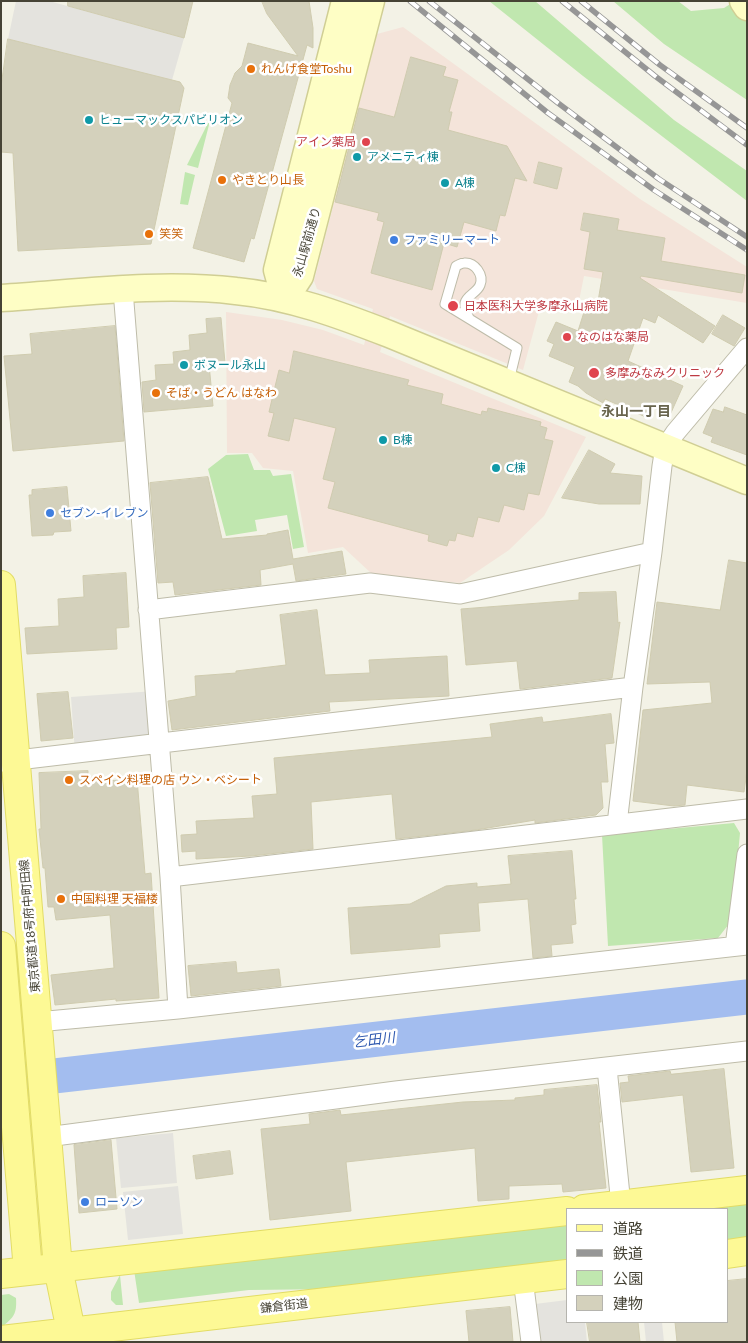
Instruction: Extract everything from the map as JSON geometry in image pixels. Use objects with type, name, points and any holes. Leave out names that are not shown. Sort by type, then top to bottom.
[{"type":"main road","name":"東京都道18号府中町田線","points":[[1,585],[9,761],[38,1030],[58,1268],[74,1336]]},
{"type":"main road","points":[[1,946],[11,1133],[28,1271],[74,1336]]},
{"type":"main road","points":[[602,1208],[747,1190]]},
{"type":"main road","points":[[1,1274],[566,1211]]},
{"type":"main road","points":[[728,1254],[747,1251]]},
{"type":"main road","name":"鎌倉街道","points":[[1,1340],[74,1336],[566,1274]]},
{"type":"street","name":"永山駅前通り","points":[[318,155],[345,1]]},
{"type":"street","name":"永山駅前通り","points":[[284,299],[277,270],[371,1]]},
{"type":"street","points":[[743,1],[747,7]]},
{"type":"street","points":[[1,298],[123,290],[202,288],[238,291],[284,299],[336,313],[747,481]]},
{"type":"street","points":[[123,290],[170,877],[178,1008]]},
{"type":"street","points":[[617,824],[665,448],[675,433],[747,348]]},
{"type":"street","points":[[148,610],[370,583],[460,594],[652,552]]},
{"type":"street","points":[[9,761],[633,687]]},
{"type":"street","points":[[170,877],[747,809]]},
{"type":"street","points":[[38,1030],[178,1008],[741,945],[747,854]]},
{"type":"street","points":[[46,1128],[607,1068],[747,1051]]},
{"type":"street","points":[[607,1068],[621,1207]]},
{"type":"street","points":[[523,1279],[531,1342]]},
{"type":"lane","points":[[469,318],[465,310],[465,302],[468,296],[480,286],[482,279],[479,271],[474,266],[465,263],[456,266],[445,304],[517,348],[508,383]]},
{"type":"shaded area","points":[[16,1],[49,1],[184,38],[172,80],[8,39]]},
{"type":"shaded area","name":"日本医科大学多摩永山病院","points":[[403,27],[640,199],[747,267],[747,303],[584,276],[577,311],[541,304],[523,370],[390,316],[380,352],[586,437],[544,516],[509,550],[460,583],[372,574],[343,547],[308,553],[293,471],[263,468],[252,453],[227,453],[226,312],[282,320],[323,330],[364,345],[373,309],[317,289],[314,281],[377,34]]},
{"type":"shaded area","points":[[155,691],[159,744],[75,753],[71,697]]},
{"type":"shaded area","points":[[173,1133],[177,1183],[121,1188],[116,1138]]},
{"type":"shaded area","points":[[178,1186],[183,1234],[128,1240],[123,1192]]},
{"type":"shaded area","points":[[566,1300],[566,1323],[585,1323],[587,1342],[540,1342],[535,1304]]},
{"type":"shaded area","points":[[644,1323],[662,1323],[664,1342],[646,1342]]},
{"type":"green space","points":[[489,1],[535,1],[674,120],[747,171],[747,201],[583,76]]},
{"type":"green space","points":[[613,1],[678,1],[691,11],[724,8],[735,1],[747,1],[747,100],[664,44]]},
{"type":"green space","points":[[211,117],[198,168],[187,165]]},
{"type":"green space","points":[[185,172],[195,175],[188,205],[180,204]]},
{"type":"green space","points":[[248,454],[254,470],[270,470],[273,476],[291,474],[304,547],[293,549],[287,515],[255,520],[257,531],[226,536],[208,469],[226,455]]},
{"type":"green space","points":[[734,823],[740,833],[732,920],[718,938],[608,946],[602,835]]},
{"type":"green space","points":[[747,1202],[747,1240],[728,1243],[728,1208],[689,1208]]},
{"type":"green space","points":[[566,1219],[566,1261],[339,1289],[249,1290],[139,1303],[134,1270]]},
{"type":"green space","points":[[120,1275],[123,1305],[116,1305],[111,1300],[111,1292]]},
{"type":"green space","points":[[9,1294],[16,1298],[16,1308],[12,1318],[2,1327],[1,1295]]},
{"type":"building","points":[[68,1],[193,1],[184,38],[68,6]]},
{"type":"building","points":[[262,1],[309,1],[313,28],[313,48],[307,45],[254,239],[251,238],[244,262],[193,248],[232,103],[228,98],[230,85],[235,73],[242,66],[248,43],[298,56],[267,14]]},
{"type":"building","name":"ヒューマックスパビリオン","points":[[8,39],[180,82],[184,88],[151,244],[18,251],[13,153],[1,152],[1,87]]},
{"type":"building","name":"A棟","points":[[411,57],[446,67],[443,76],[458,80],[449,112],[452,112],[448,130],[507,146],[527,181],[515,178],[505,216],[500,215],[496,231],[464,222],[457,247],[444,243],[432,290],[371,273],[384,222],[377,220],[379,213],[335,202],[359,108],[394,117]]},
{"type":"building","points":[[539,162],[562,168],[557,189],[534,183]]},
{"type":"building","points":[[584,213],[619,219],[617,230],[665,238],[661,261],[745,275],[742,293],[641,276],[640,278],[715,326],[703,343],[658,315],[655,323],[643,318],[628,361],[683,386],[670,415],[653,408],[648,418],[605,399],[603,403],[569,382],[575,367],[549,356],[554,344],[547,341],[556,322],[578,331],[585,309],[596,313],[603,272],[584,269],[590,232],[581,230]]},
{"type":"building","points":[[723,315],[745,328],[734,346],[712,334]]},
{"type":"building","name":"ボヌール永山","points":[[221,318],[225,363],[209,364],[213,406],[144,412],[142,382],[156,380],[155,365],[174,364],[173,352],[190,350],[189,335],[207,333],[206,319]]},
{"type":"building","points":[[115,326],[124,441],[13,451],[4,356],[32,354],[30,334]]},
{"type":"building","points":[[294,351],[409,380],[407,385],[443,394],[441,404],[481,415],[482,411],[487,412],[488,408],[541,422],[540,426],[547,428],[544,439],[553,441],[539,495],[528,493],[524,510],[504,505],[499,522],[478,517],[473,537],[457,533],[455,541],[449,540],[447,546],[428,541],[429,535],[328,508],[335,482],[323,479],[336,428],[294,418],[289,441],[268,436],[274,413],[269,412],[279,370],[289,373]]},
{"type":"building","points":[[725,407],[747,415],[747,455],[711,442],[713,437],[703,433],[713,409],[723,412]]},
{"type":"building","points":[[589,450],[615,464],[610,473],[642,476],[640,504],[599,504],[562,498]]},
{"type":"building","points":[[208,477],[222,539],[267,535],[288,530],[293,559],[342,551],[346,574],[296,581],[293,564],[260,570],[261,585],[175,595],[173,582],[158,583],[150,483]]},
{"type":"building","name":"セブン-イレブン","points":[[67,487],[71,531],[54,532],[53,535],[32,536],[29,495],[32,495],[32,490]]},
{"type":"building","points":[[729,560],[747,563],[747,770],[744,792],[687,785],[685,805],[674,806],[633,801],[643,710],[712,703],[710,682],[647,684],[657,602],[720,610]]},
{"type":"building","points":[[126,573],[129,627],[116,628],[117,649],[27,654],[25,628],[59,626],[58,599],[84,597],[83,576]]},
{"type":"building","points":[[616,592],[618,623],[620,622],[612,678],[520,689],[517,661],[466,665],[461,609],[579,600],[579,593]]},
{"type":"building","points":[[317,610],[325,675],[370,673],[369,660],[447,656],[449,696],[329,702],[330,711],[172,730],[168,701],[196,696],[195,676],[236,673],[236,671],[286,665],[280,615]]},
{"type":"building","points":[[68,692],[73,738],[41,741],[37,694]]},
{"type":"building","points":[[611,714],[614,743],[605,744],[608,782],[601,782],[603,808],[596,815],[535,823],[535,820],[476,830],[396,839],[392,794],[311,802],[313,849],[251,856],[196,859],[196,851],[182,852],[181,835],[197,834],[196,821],[254,818],[252,796],[277,794],[274,758],[492,737],[490,724],[542,717],[543,722]]},
{"type":"building","points":[[88,771],[88,782],[137,779],[145,874],[151,873],[159,998],[116,1001],[116,999],[55,1005],[51,975],[114,968],[110,915],[56,920],[54,907],[48,907],[39,829],[41,829],[39,773]]},
{"type":"building","points":[[572,851],[576,899],[574,899],[576,924],[571,925],[573,943],[551,945],[552,956],[533,958],[528,899],[478,903],[480,931],[439,934],[440,947],[351,954],[348,908],[410,904],[446,886],[477,883],[477,887],[511,884],[508,856]]},
{"type":"building","points":[[236,962],[237,973],[279,969],[281,986],[191,996],[188,966]]},
{"type":"building","points":[[724,1069],[734,1168],[691,1172],[683,1095],[622,1102],[620,1083],[629,1082],[628,1076],[670,1071],[671,1074]]},
{"type":"building","points":[[597,1085],[606,1188],[563,1192],[562,1184],[509,1186],[509,1199],[478,1201],[475,1148],[346,1162],[351,1211],[270,1220],[261,1129],[310,1124],[309,1114],[340,1110],[341,1115],[463,1102],[515,1100],[515,1098],[544,1095],[544,1090]]},
{"type":"building","points":[[111,1140],[117,1209],[79,1213],[74,1145]]},
{"type":"building","points":[[230,1151],[233,1174],[196,1179],[193,1156]]},
{"type":"building","points":[[747,1279],[747,1342],[677,1342],[675,1323],[728,1323],[728,1281]]},
{"type":"building","points":[[510,1307],[513,1342],[469,1342],[466,1311]]},
{"type":"building","points":[[587,1323],[638,1323],[640,1342],[590,1342]]},
{"type":"waterway","name":"乞田川","points":[[1,1082],[747,997]]},
{"type":"railway","points":[[410,1],[548,113],[654,190],[747,250]]},
{"type":"railway","points":[[429,1],[558,103],[659,179],[747,237]]},
{"type":"railway","points":[[562,1],[655,76],[747,145]]},
{"type":"railway","points":[[581,1],[660,65],[747,128]]},
{"type":"place","name":"れんげ食堂Toshu","points":[[251,69]]},
{"type":"place","name":"ヒューマックスパビリオン","points":[[89,120]]},
{"type":"place","name":"アイン薬局","points":[[366,142]]},
{"type":"place","name":"アメニティ棟","points":[[357,157]]},
{"type":"place","name":"やきとり山長","points":[[222,180]]},
{"type":"place","name":"A棟","points":[[445,183]]},
{"type":"place","name":"笑笑","points":[[149,234]]},
{"type":"place","name":"ファミリーマート","points":[[394,240]]},
{"type":"place","name":"日本医科大学多摩永山病院","points":[[453,306]]},
{"type":"place","name":"なのはな薬局","points":[[567,337]]},
{"type":"place","name":"ボヌール永山","points":[[184,365]]},
{"type":"place","name":"多摩みなみクリニック","points":[[594,373]]},
{"type":"place","name":"そば・うどん はなわ","points":[[156,393]]},
{"type":"place","name":"B棟","points":[[383,440]]},
{"type":"place","name":"C棟","points":[[496,468]]},
{"type":"place","name":"セブン-イレブン","points":[[50,513]]},
{"type":"place","name":"スペイン料理の店 ウン・ベシート","points":[[69,780]]},
{"type":"place","name":"中国料理 天福楼","points":[[61,899]]},
{"type":"place","name":"ローソン","points":[[85,1202]]},
{"type":"district","name":"永山一丁目","points":[[636,411]]}]
